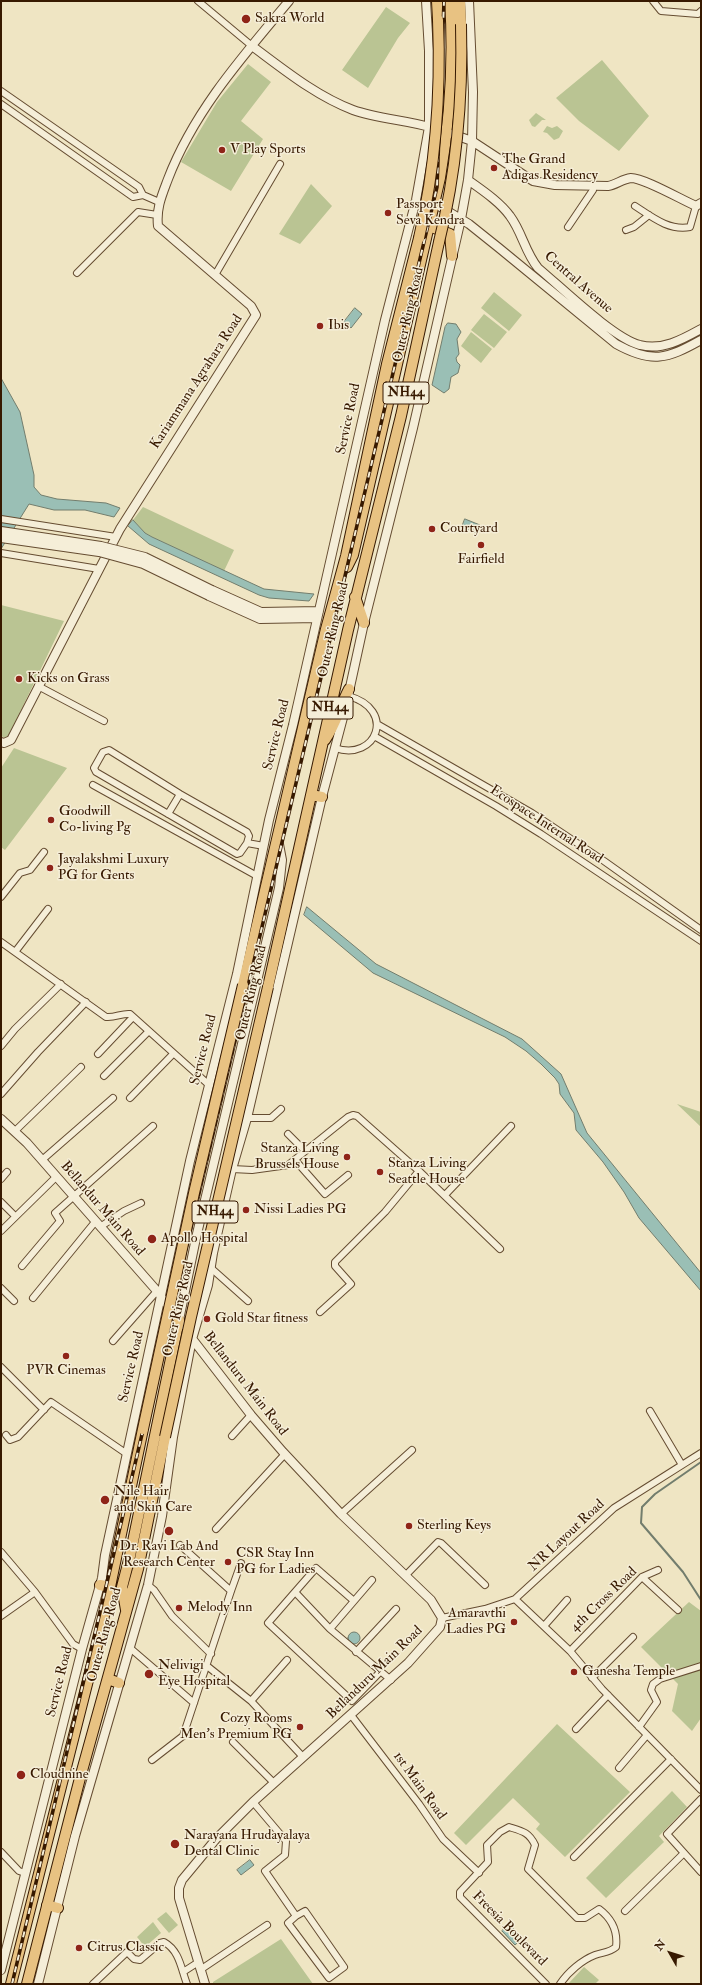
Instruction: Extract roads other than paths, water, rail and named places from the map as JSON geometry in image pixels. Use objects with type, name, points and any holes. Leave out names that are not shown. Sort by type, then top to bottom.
[{"type":"highway","name":"Outer Ring Road","points":[[11,1984],[143,1429],[173,1283],[277,838],[304,700],[340,581],[387,364],[429,194],[435,149],[440,88],[437,1]]},
{"type":"highway","points":[[340,581],[354,555],[434,204],[448,132],[451,50],[450,1]]},
{"type":"highway","name":"Outer Ring Road","points":[[27,1984],[46,1905],[138,1569],[191,1316],[268,987],[355,598],[401,416],[439,242],[456,152],[462,91],[460,1]]},
{"type":"highway","points":[[429,226],[450,234],[452,256]]},
{"type":"highway","points":[[355,598],[364,623]]},
{"type":"highway","points":[[322,745],[333,729],[342,702],[348,693]]},
{"type":"highway","points":[[311,795],[322,797]]},
{"type":"highway","points":[[126,1613],[122,1587],[130,1556],[179,1320]]},
{"type":"highway","points":[[108,1679],[119,1683]]},
{"type":"highway","points":[[46,1905],[58,1908]]},
{"type":"street","points":[[198,1],[252,46],[294,77],[339,104],[354,110],[448,132],[472,141],[533,181],[555,185],[593,186],[615,185],[625,179],[633,178],[699,205],[690,227],[679,229],[648,215],[635,206]]},
{"type":"street","points":[[77,274],[138,212],[157,215],[159,202],[172,168],[193,126],[252,46],[289,1]]},
{"type":"street","name":"Service Road","points":[[1,1970],[82,1649],[105,1586],[127,1454],[159,1294],[208,1084],[237,974],[264,846],[304,700],[318,615],[385,320],[416,200],[428,127],[429,51],[426,1]]},
{"type":"street","points":[[38,1984],[75,1836],[148,1585],[162,1516],[173,1438],[192,1339],[212,1269],[213,1253],[232,1169],[247,1118],[322,797],[413,428],[461,219],[468,180],[472,141],[473,92],[470,1]]},
{"type":"street","points":[[653,1],[660,11],[698,14],[701,11]]},
{"type":"street","points":[[429,51],[472,48]]},
{"type":"street","points":[[1,91],[138,187],[143,195],[159,202]]},
{"type":"street","points":[[1,104],[133,197],[143,195]]},
{"type":"street","points":[[215,275],[280,164]]},
{"type":"street","name":"Central Avenue","points":[[468,180],[510,216],[529,257],[538,268],[617,333],[641,345],[654,346],[667,345],[701,329]]},
{"type":"street","points":[[568,227],[593,190],[593,186]]},
{"type":"street","name":"Central Avenue","points":[[416,200],[434,204],[461,219],[499,248],[616,344],[626,350],[638,355],[661,357],[675,354],[701,340]]},
{"type":"street","name":"Kariammana Agrahara Road","points":[[1,742],[4,743],[11,740],[130,511],[256,315],[251,306],[158,226],[157,215]]},
{"type":"street","points":[[626,230],[634,227],[648,215]]},
{"type":"street","points":[[1,519],[116,537]]},
{"type":"street","points":[[1,532],[101,546],[145,557],[210,593]]},
{"type":"street","points":[[1,538],[99,552],[143,564],[210,593],[261,612],[318,615]]},
{"type":"street","points":[[4,554],[99,569]]},
{"type":"street","points":[[38,686],[104,721]]},
{"type":"street","points":[[335,748],[345,750],[361,748],[374,736],[377,724],[371,708],[348,693]]},
{"type":"street","name":"Ecospace Internal Road","points":[[377,724],[548,824],[620,872],[700,929]]},
{"type":"street","name":"Ecospace Internal Road","points":[[374,736],[489,802],[541,834],[701,941]]},
{"type":"street","points":[[109,750],[180,794],[247,832],[249,836],[247,843],[240,853],[237,854],[168,814],[96,772],[94,768],[103,752],[109,750]]},
{"type":"street","points":[[93,785],[257,876]]},
{"type":"street","points":[[168,814],[180,794]]},
{"type":"street","points":[[541,834],[548,824]]},
{"type":"street","points":[[179,1320],[193,1254],[279,888],[282,860],[277,838]]},
{"type":"street","points":[[247,843],[264,846]]},
{"type":"street","points":[[1,897],[20,873],[30,870],[44,852]]},
{"type":"street","points":[[613,882],[620,872]]},
{"type":"street","points":[[15,952],[48,909]]},
{"type":"street","points":[[671,922],[678,914]]},
{"type":"street","points":[[693,936],[700,929]]},
{"type":"street","points":[[1,942],[106,1017],[114,1018],[126,1014],[133,1016],[173,1054],[208,1084]]},
{"type":"street","points":[[1,1046],[15,1029],[61,984]]},
{"type":"street","points":[[1,1094],[38,1052],[86,1002]]},
{"type":"street","points":[[98,1054],[133,1016]]},
{"type":"street","points":[[104,1076],[149,1031]]},
{"type":"street","points":[[130,1098],[173,1054]]},
{"type":"street","points":[[15,1131],[81,1067]]},
{"type":"street","points":[[42,1160],[113,1098]]},
{"type":"street","points":[[247,1118],[271,1118],[281,1109]]},
{"type":"street","points":[[232,1169],[252,1170],[288,1165],[348,1117],[357,1116],[445,1195],[500,1249]]},
{"type":"street","name":"Bellandur Main Road","points":[[1,1119],[15,1131],[42,1160],[97,1225],[159,1294],[179,1320]]},
{"type":"street","points":[[22,1266],[60,1221],[55,1214],[73,1196],[152,1126]]},
{"type":"street","points":[[445,1195],[511,1126]]},
{"type":"street","points":[[288,1134],[305,1151]]},
{"type":"street","points":[[295,1160],[325,1194],[348,1175]]},
{"type":"street","points":[[320,1312],[351,1284],[335,1266],[335,1262],[385,1212],[418,1171]]},
{"type":"street","points":[[1,1179],[7,1172]]},
{"type":"street","points":[[1,1231],[56,1177]]},
{"type":"street","points":[[1,1202],[15,1216]]},
{"type":"street","points":[[33,1298],[97,1225],[141,1203]]},
{"type":"street","points":[[174,1234],[202,1263],[212,1269],[248,1302]]},
{"type":"street","points":[[1,1288],[14,1301]]},
{"type":"street","points":[[114,1341],[159,1294]]},
{"type":"street","name":"Bellanduru Main Road","points":[[179,1320],[251,1415],[284,1454],[341,1514],[431,1600],[442,1618],[440,1627],[431,1639],[391,1680],[253,1802],[216,1839],[188,1873],[179,1888],[179,1898],[205,1984]]},
{"type":"street","points":[[1,1367],[44,1410]]},
{"type":"street","points":[[6,1435],[10,1440],[18,1437],[51,1402],[127,1454]]},
{"type":"street","points":[[650,1411],[682,1465]]},
{"type":"street","points":[[232,1436],[251,1415]]},
{"type":"street","points":[[341,1514],[412,1450]]},
{"type":"street","name":"NR Layout Road","points":[[442,1618],[485,1609],[515,1599],[614,1508],[701,1453]]},
{"type":"street","points":[[216,1529],[284,1454]]},
{"type":"street","points":[[406,1575],[438,1542],[441,1543],[485,1585]]},
{"type":"street","points":[[180,1545],[230,1591]]},
{"type":"street","points":[[2,1555],[36,1592],[74,1644],[82,1649]]},
{"type":"street","points":[[152,1760],[183,1736],[211,1654],[230,1591],[242,1563]]},
{"type":"street","points":[[354,1601],[316,1568],[268,1623],[352,1701],[381,1671]]},
{"type":"street","name":"4th Cross Road","points":[[570,1651],[642,1577],[658,1570]]},
{"type":"street","points":[[642,1577],[678,1610]]},
{"type":"street","points":[[330,1629],[372,1580]]},
{"type":"street","points":[[148,1585],[154,1590],[172,1616],[211,1654]]},
{"type":"street","points":[[1,1616],[36,1592]]},
{"type":"street","points":[[295,1592],[330,1629],[391,1680]]},
{"type":"street","points":[[515,1599],[570,1651],[592,1678],[639,1728],[701,1790]]},
{"type":"street","points":[[544,1626],[567,1600]]},
{"type":"street","points":[[356,1652],[396,1609]]},
{"type":"street","points":[[592,1678],[632,1637]]},
{"type":"street","points":[[130,1648],[194,1702]]},
{"type":"street","points":[[251,1701],[287,1660]]},
{"type":"street","points":[[207,1666],[251,1701],[303,1757]]},
{"type":"street","points":[[639,1728],[657,1702],[651,1690],[653,1684],[660,1679],[701,1666]]},
{"type":"street","points":[[576,1729],[608,1695]]},
{"type":"street","name":"1st Main Road","points":[[351,1715],[419,1804],[443,1839],[473,1867]]},
{"type":"street","points":[[619,1768],[646,1735]]},
{"type":"street","points":[[233,1742],[274,1784]]},
{"type":"street","points":[[574,1857],[671,1759]]},
{"type":"street","points":[[701,1799],[667,1834],[701,1872]]},
{"type":"street","points":[[253,1802],[286,1841],[287,1850],[285,1855],[265,1871],[296,1916]]},
{"type":"street","name":"Freesia Boulevard","points":[[546,1984],[460,1897],[460,1892],[488,1862],[487,1844],[500,1832],[509,1827],[525,1832],[531,1837],[535,1845],[528,1867],[531,1872],[577,1918],[585,1918],[599,1908],[612,1921],[617,1940],[616,1947],[611,1952],[593,1956],[580,1963],[560,1984]]},
{"type":"street","points":[[1,1852],[20,1871],[25,1873]]},
{"type":"street","points":[[625,1911],[684,1853]]},
{"type":"street","name":"Freesia Boulevard","points":[[473,1867],[479,1873]]},
{"type":"street","points":[[305,1911],[344,1967],[329,1978],[288,1923],[296,1916],[305,1911]]},
{"type":"street","points":[[183,1972],[199,1966],[267,1925]]},
{"type":"street","points":[[93,1984],[127,1952],[134,1958],[140,1960],[160,1943],[164,1942],[181,1960],[183,1972],[188,1984]]},
{"type":"water","points":[[355,308],[362,314],[351,328],[344,322]]},
{"type":"water","points":[[448,323],[456,324],[461,332],[457,339],[459,354],[456,358],[460,365],[458,373],[451,377],[449,389],[444,393],[432,385],[445,327]]},
{"type":"water","points":[[1,378],[20,412],[34,475],[34,487],[41,495],[57,499],[106,503],[120,508],[114,517],[85,510],[54,510],[29,504],[1,549]]},
{"type":"water","points":[[465,519],[480,525],[476,533],[462,527]]},
{"type":"water","points":[[133,520],[145,533],[152,537],[264,589],[314,594],[309,601],[269,598],[259,595],[149,544],[128,526]]},
{"type":"water","points":[[307,907],[376,964],[522,1039],[561,1074],[587,1133],[701,1273],[701,1291],[639,1218],[624,1192],[603,1162],[576,1130],[574,1113],[560,1094],[559,1084],[541,1064],[526,1051],[505,1037],[373,973],[304,915]]},
{"type":"water","points":[[354,1632],[358,1634],[360,1638],[358,1642],[354,1644],[350,1642],[348,1638],[350,1634]]},
{"type":"water","points":[[250,1860],[254,1865],[241,1875],[237,1870]]},
{"type":"water","points":[[509,1924],[523,1938],[515,1945],[502,1931]]},
{"type":"waterway","points":[[701,1462],[655,1494],[642,1507],[641,1523],[683,1572],[701,1600]]},
{"type":"railway","points":[[12,1984],[437,187],[444,1]]},
{"type":"place","name":"Sakra World","points":[[246,19]]},
{"type":"place","name":"V Play Sports","points":[[222,150]]},
{"type":"place","name":"The Grand Adigas Residency","points":[[494,168]]},
{"type":"place","name":"Passport Seva Kendra","points":[[388,213]]},
{"type":"place","name":"Ibis","points":[[320,326]]},
{"type":"place","name":"Courtyard","points":[[432,529]]},
{"type":"place","name":"Fairfield","points":[[481,545]]},
{"type":"place","name":"Kicks on Grass","points":[[19,679]]},
{"type":"place","name":"Goodwill Co-living Pg","points":[[51,820]]},
{"type":"place","name":"Jayalakshmi Luxury PG for Gents","points":[[50,868]]},
{"type":"place","name":"Stanza Living Brussels House","points":[[347,1157]]},
{"type":"place","name":"Stanza Living Seattle House","points":[[380,1172]]},
{"type":"place","name":"Nissi Ladies PG","points":[[246,1210]]},
{"type":"place","name":"Apollo Hospital","points":[[152,1239]]},
{"type":"place","name":"Gold Star fitness","points":[[207,1319]]},
{"type":"place","name":"PVR Cinemas","points":[[66,1356]]},
{"type":"place","name":"Nile Hair and Skin Care","points":[[105,1500]]},
{"type":"place","name":"Sterling Keys","points":[[409,1526]]},
{"type":"place","name":"Dr. Ravi Lab And Research Center","points":[[169,1531]]},
{"type":"place","name":"CSR Stay Inn PG for Ladies","points":[[228,1562]]},
{"type":"place","name":"Melody Inn","points":[[179,1608]]},
{"type":"place","name":"Amaravthi Ladies PG","points":[[514,1622]]},
{"type":"place","name":"Ganesha Temple","points":[[574,1672]]},
{"type":"place","name":"Nelivigi Eye Hospital","points":[[149,1674]]},
{"type":"place","name":"Cozy Rooms Men's Premium PG","points":[[300,1727]]},
{"type":"place","name":"Cloudnine","points":[[21,1775]]},
{"type":"place","name":"Narayana Hrudayalaya Dental Clinic","points":[[175,1844]]},
{"type":"place","name":"Citrus Classic","points":[[79,1948]]}]
